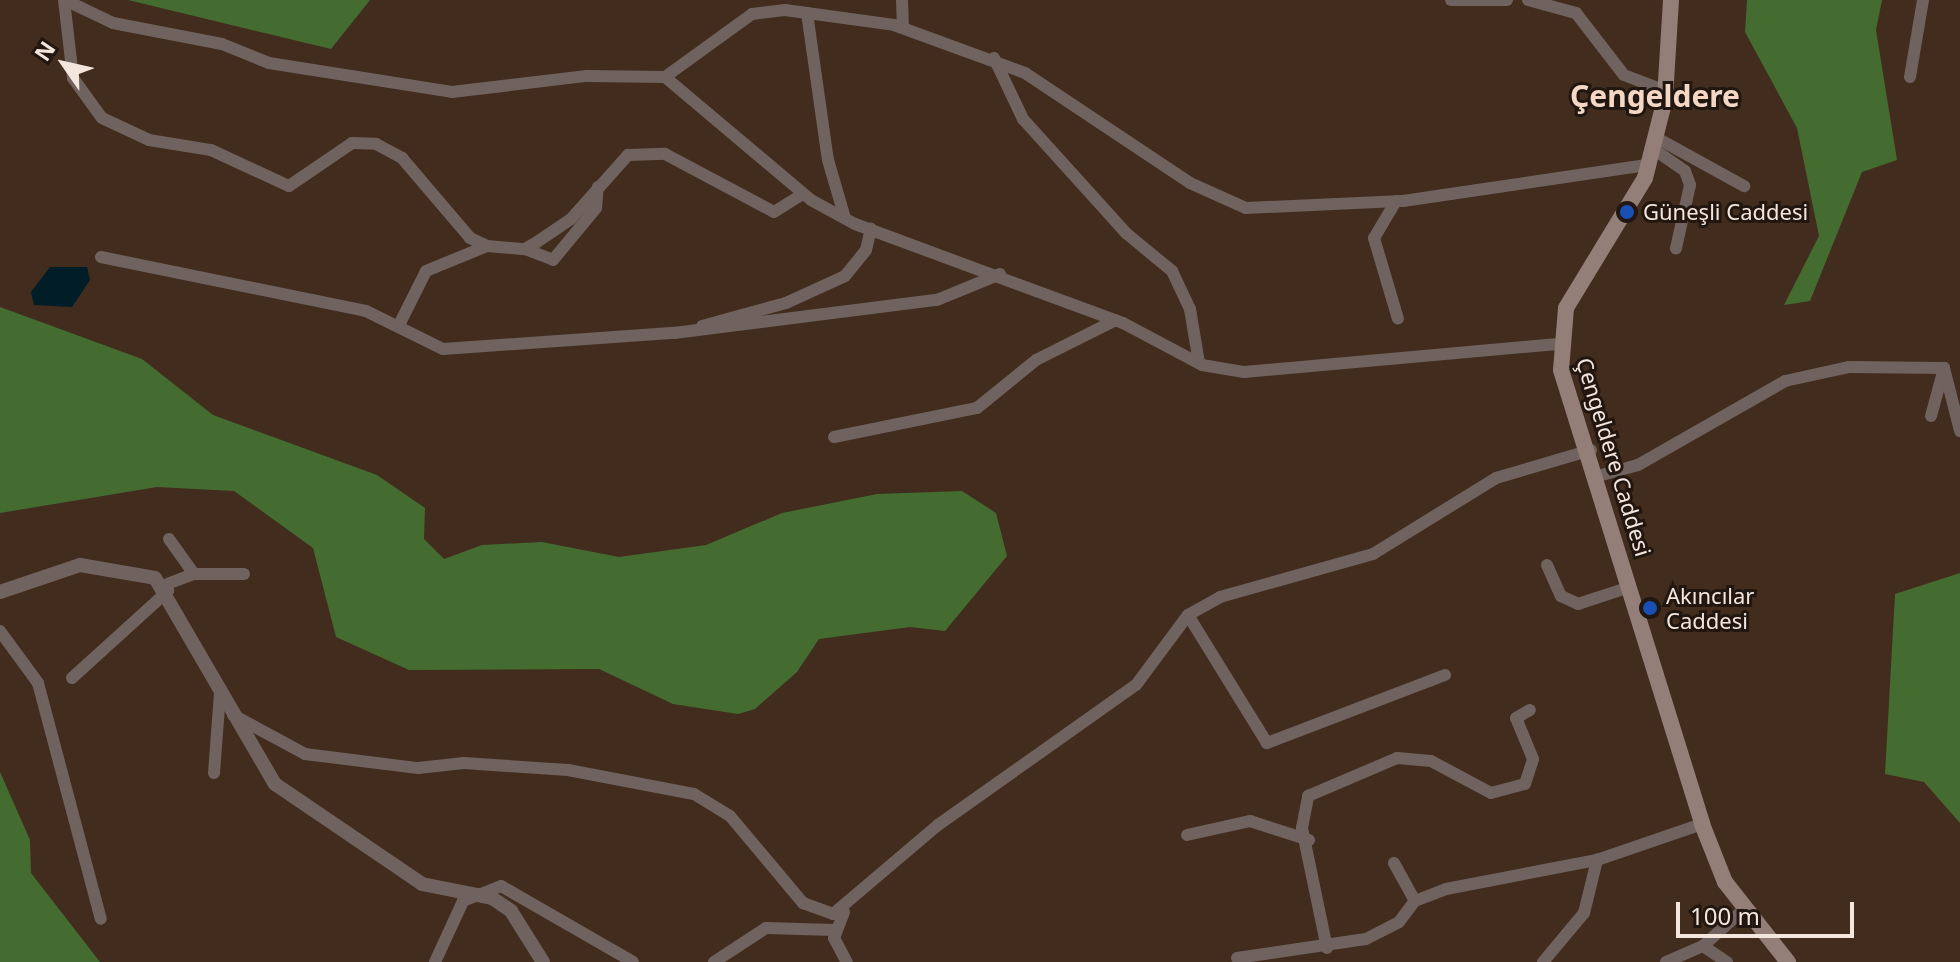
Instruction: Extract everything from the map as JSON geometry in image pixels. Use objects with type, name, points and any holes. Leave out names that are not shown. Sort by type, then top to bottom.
[{"type":"main road","name":"Çengeldere Caddesi","points":[[1671,0],[1666,91],[1648,165],[1566,308],[1558,344],[1702,824],[1743,910],[1788,962]]},
{"type":"street","points":[[64,0],[113,23],[222,44],[269,63],[452,92],[587,76],[665,77],[752,14],[807,13],[903,27],[994,58],[1071,98],[1225,205],[1318,209],[1648,165]]},
{"type":"street","points":[[64,0],[73,78],[102,118],[149,140],[211,150],[289,186],[352,143],[376,144],[402,158],[470,238],[487,246],[525,249],[553,260],[596,208],[599,184]]},
{"type":"street","points":[[902,0],[903,27]]},
{"type":"street","points":[[1451,0],[1507,0]]},
{"type":"street","points":[[1528,0],[1576,13],[1624,75],[1666,91]]},
{"type":"street","points":[[1910,77],[1923,0]]},
{"type":"street","points":[[807,13],[828,160],[845,218]]},
{"type":"street","points":[[994,58],[1023,119],[1126,233],[1172,271],[1190,309],[1199,363]]},
{"type":"street","points":[[665,77],[803,194],[845,218],[1116,320],[1199,363],[1244,372],[1558,344]]},
{"type":"street","points":[[1654,143],[1744,186]]},
{"type":"street","points":[[1654,143],[1685,171],[1690,185],[1676,248]]},
{"type":"street","points":[[525,249],[571,219],[628,155],[665,154],[774,212],[803,194]]},
{"type":"street","points":[[1396,201],[1374,238],[1398,319]]},
{"type":"street","points":[[696,329],[845,276],[866,250],[871,229]]},
{"type":"street","points":[[399,325],[426,271],[487,246]]},
{"type":"street","points":[[101,257],[218,276],[399,325],[443,349],[696,329],[937,300],[1000,274]]},
{"type":"street","points":[[834,437],[977,408],[1036,360],[1116,320]]},
{"type":"street","points":[[1598,476],[1638,465],[1785,381],[1849,367],[1944,368]]},
{"type":"street","points":[[1944,368],[1956,399],[1960,431]]},
{"type":"street","points":[[1931,416],[1944,368]]},
{"type":"street","points":[[834,930],[844,912],[938,825],[1136,685],[1188,615],[1234,593],[1373,554],[1496,478],[1591,450]]},
{"type":"street","points":[[169,539],[194,574]]},
{"type":"street","points":[[0,592],[80,565],[125,568],[165,588],[230,714],[275,784],[300,806],[378,849],[422,884],[481,891],[511,911],[543,962]]},
{"type":"street","points":[[1547,565],[1561,596],[1578,604],[1630,587]]},
{"type":"street","points":[[72,678],[165,588],[194,574],[244,574]]},
{"type":"street","points":[[1188,615],[1267,743],[1445,675]]},
{"type":"street","points":[[0,631],[38,683],[101,919]]},
{"type":"street","points":[[214,773],[220,693]]},
{"type":"street","points":[[1327,948],[1309,840],[1302,828],[1308,796],[1369,764],[1431,761],[1491,793],[1525,784],[1533,759],[1516,718],[1530,710]]},
{"type":"street","points":[[230,714],[305,754],[418,768],[464,763],[568,770],[694,794],[730,816],[803,903],[844,912]]},
{"type":"street","points":[[1187,835],[1250,821],[1309,840]]},
{"type":"street","points":[[1237,958],[1327,948],[1399,922],[1415,901],[1561,862],[1597,860],[1702,824]]},
{"type":"street","points":[[1543,962],[1584,913],[1597,860]]},
{"type":"street","points":[[1394,863],[1415,901]]},
{"type":"street","points":[[435,962],[463,901],[481,891],[501,886],[523,894],[633,962]]},
{"type":"street","points":[[1666,962],[1703,946],[1743,910]]},
{"type":"street","points":[[714,962],[766,928],[834,930]]},
{"type":"street","points":[[834,930],[847,962]]},
{"type":"street","points":[[1703,946],[1727,962]]},
{"type":"green space","points":[[128,0],[370,0],[331,49]]},
{"type":"green space","points":[[1747,0],[1882,0],[1876,30],[1897,160],[1862,172],[1810,301],[1784,305],[1819,236],[1797,128],[1745,32]]},
{"type":"green space","points":[[0,307],[142,359],[213,415],[377,475],[425,508],[424,539],[444,559],[482,545],[542,542],[619,557],[706,545],[782,513],[877,494],[962,491],[996,513],[1007,556],[945,631],[910,627],[819,639],[797,672],[755,709],[738,714],[673,704],[599,669],[409,670],[336,637],[313,548],[234,491],[157,487],[0,513]]},
{"type":"green space","points":[[1960,573],[1960,823],[1924,782],[1885,774],[1895,594]]},
{"type":"green space","points":[[0,772],[30,840],[31,873],[100,962],[0,962]]},
{"type":"water","points":[[50,267],[87,267],[90,280],[72,307],[34,305],[31,292]]},
{"type":"place","name":"Güneşli Caddesi","points":[[1627,212]]},
{"type":"place","name":"Akıncılar Caddesi","points":[[1650,608]]},
{"type":"district","name":"Çengeldere","points":[[1655,96]]}]
